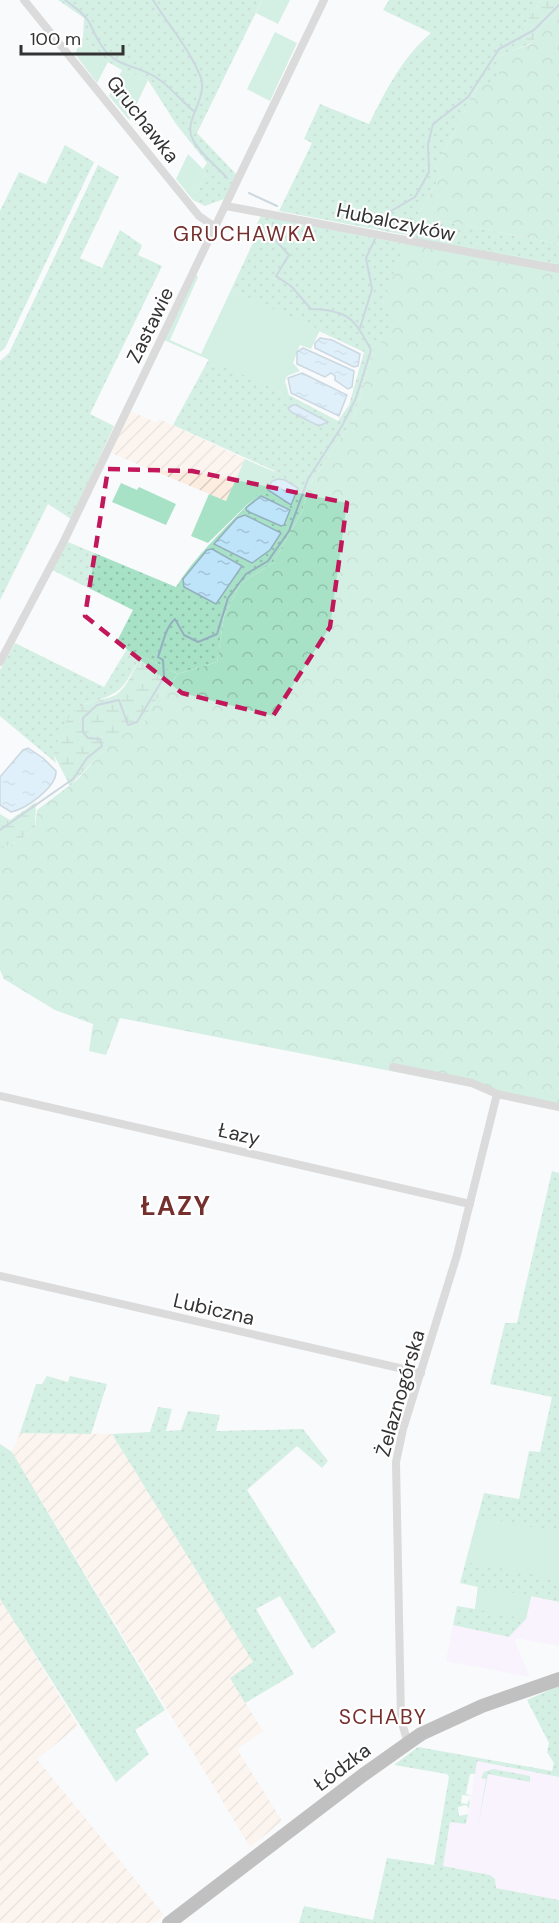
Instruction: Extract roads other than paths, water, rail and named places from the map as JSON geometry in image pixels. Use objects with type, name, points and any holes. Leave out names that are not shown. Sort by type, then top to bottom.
[{"type":"main road","name":"Łódzka","points":[[169,1923],[408,1743],[466,1712],[559,1679]]},
{"type":"street","name":"Gruchawka","points":[[24,0],[199,216],[215,227]]},
{"type":"street","name":"Zastawie","points":[[0,662],[64,541],[324,0]]},
{"type":"street","name":"Hubalczyków","points":[[226,206],[559,269]]},
{"type":"street","points":[[393,1067],[472,1083],[497,1094],[559,1107]]},
{"type":"street","name":"Żelaznogórska","points":[[408,1743],[402,1727],[394,1483],[400,1441],[451,1278],[497,1094]]},
{"type":"street","name":"Łazy","points":[[0,1096],[470,1204]]},
{"type":"street","name":"Lubiczna","points":[[0,1276],[421,1373]]},
{"type":"water","points":[[320,338],[332,340],[360,354],[358,366],[354,367],[315,348],[315,343]]},
{"type":"water","points":[[303,348],[354,371],[352,387],[348,389],[335,380],[335,376],[331,373],[325,377],[297,364],[297,352]]},
{"type":"water","points":[[302,373],[347,395],[339,416],[291,393],[288,378]]},
{"type":"water","points":[[293,405],[328,422],[319,426],[291,412],[288,408]]},
{"type":"water","points":[[285,480],[298,488],[291,505],[268,490],[272,481]]},
{"type":"water","points":[[261,496],[290,510],[284,525],[281,526],[247,511],[246,508]]},
{"type":"water","points":[[245,515],[281,533],[270,550],[252,563],[214,544],[237,518]]},
{"type":"water","points":[[212,549],[242,566],[216,604],[184,587],[183,579],[207,550]]},
{"type":"water","points":[[28,748],[56,771],[55,777],[52,784],[40,796],[24,807],[11,812],[0,805],[0,777],[23,750]]},
{"type":"waterway","points":[[65,0],[87,19],[108,54],[119,62],[157,78],[195,112]]},
{"type":"waterway","points":[[153,0],[185,47],[201,78],[201,94],[190,133],[204,155],[227,178]]},
{"type":"waterway","points":[[380,228],[391,211],[415,197],[429,172],[428,144],[433,124],[468,97],[499,49],[534,30],[559,5]]},
{"type":"waterway","points":[[249,193],[277,206]]},
{"type":"waterway","points":[[0,830],[73,779],[87,758],[102,746],[100,739],[88,738],[83,732],[83,718],[97,705],[119,700],[128,725],[137,722],[164,677],[163,660],[158,657],[167,632],[175,619],[184,635],[198,642],[217,634],[228,598],[246,574],[268,561],[289,531],[308,479],[342,426],[356,398],[371,350],[360,330],[348,318],[334,311],[311,309],[291,286],[276,276],[289,255],[276,241],[273,223]]},
{"type":"waterway","points":[[360,328],[372,289],[366,258],[375,239]]},
{"type":"district","name":"GRUCHAWKA","points":[[245,234]]},
{"type":"district","name":"ŁAZY","points":[[176,1206]]},
{"type":"district","name":"SCHABY","points":[[383,1717]]}]
